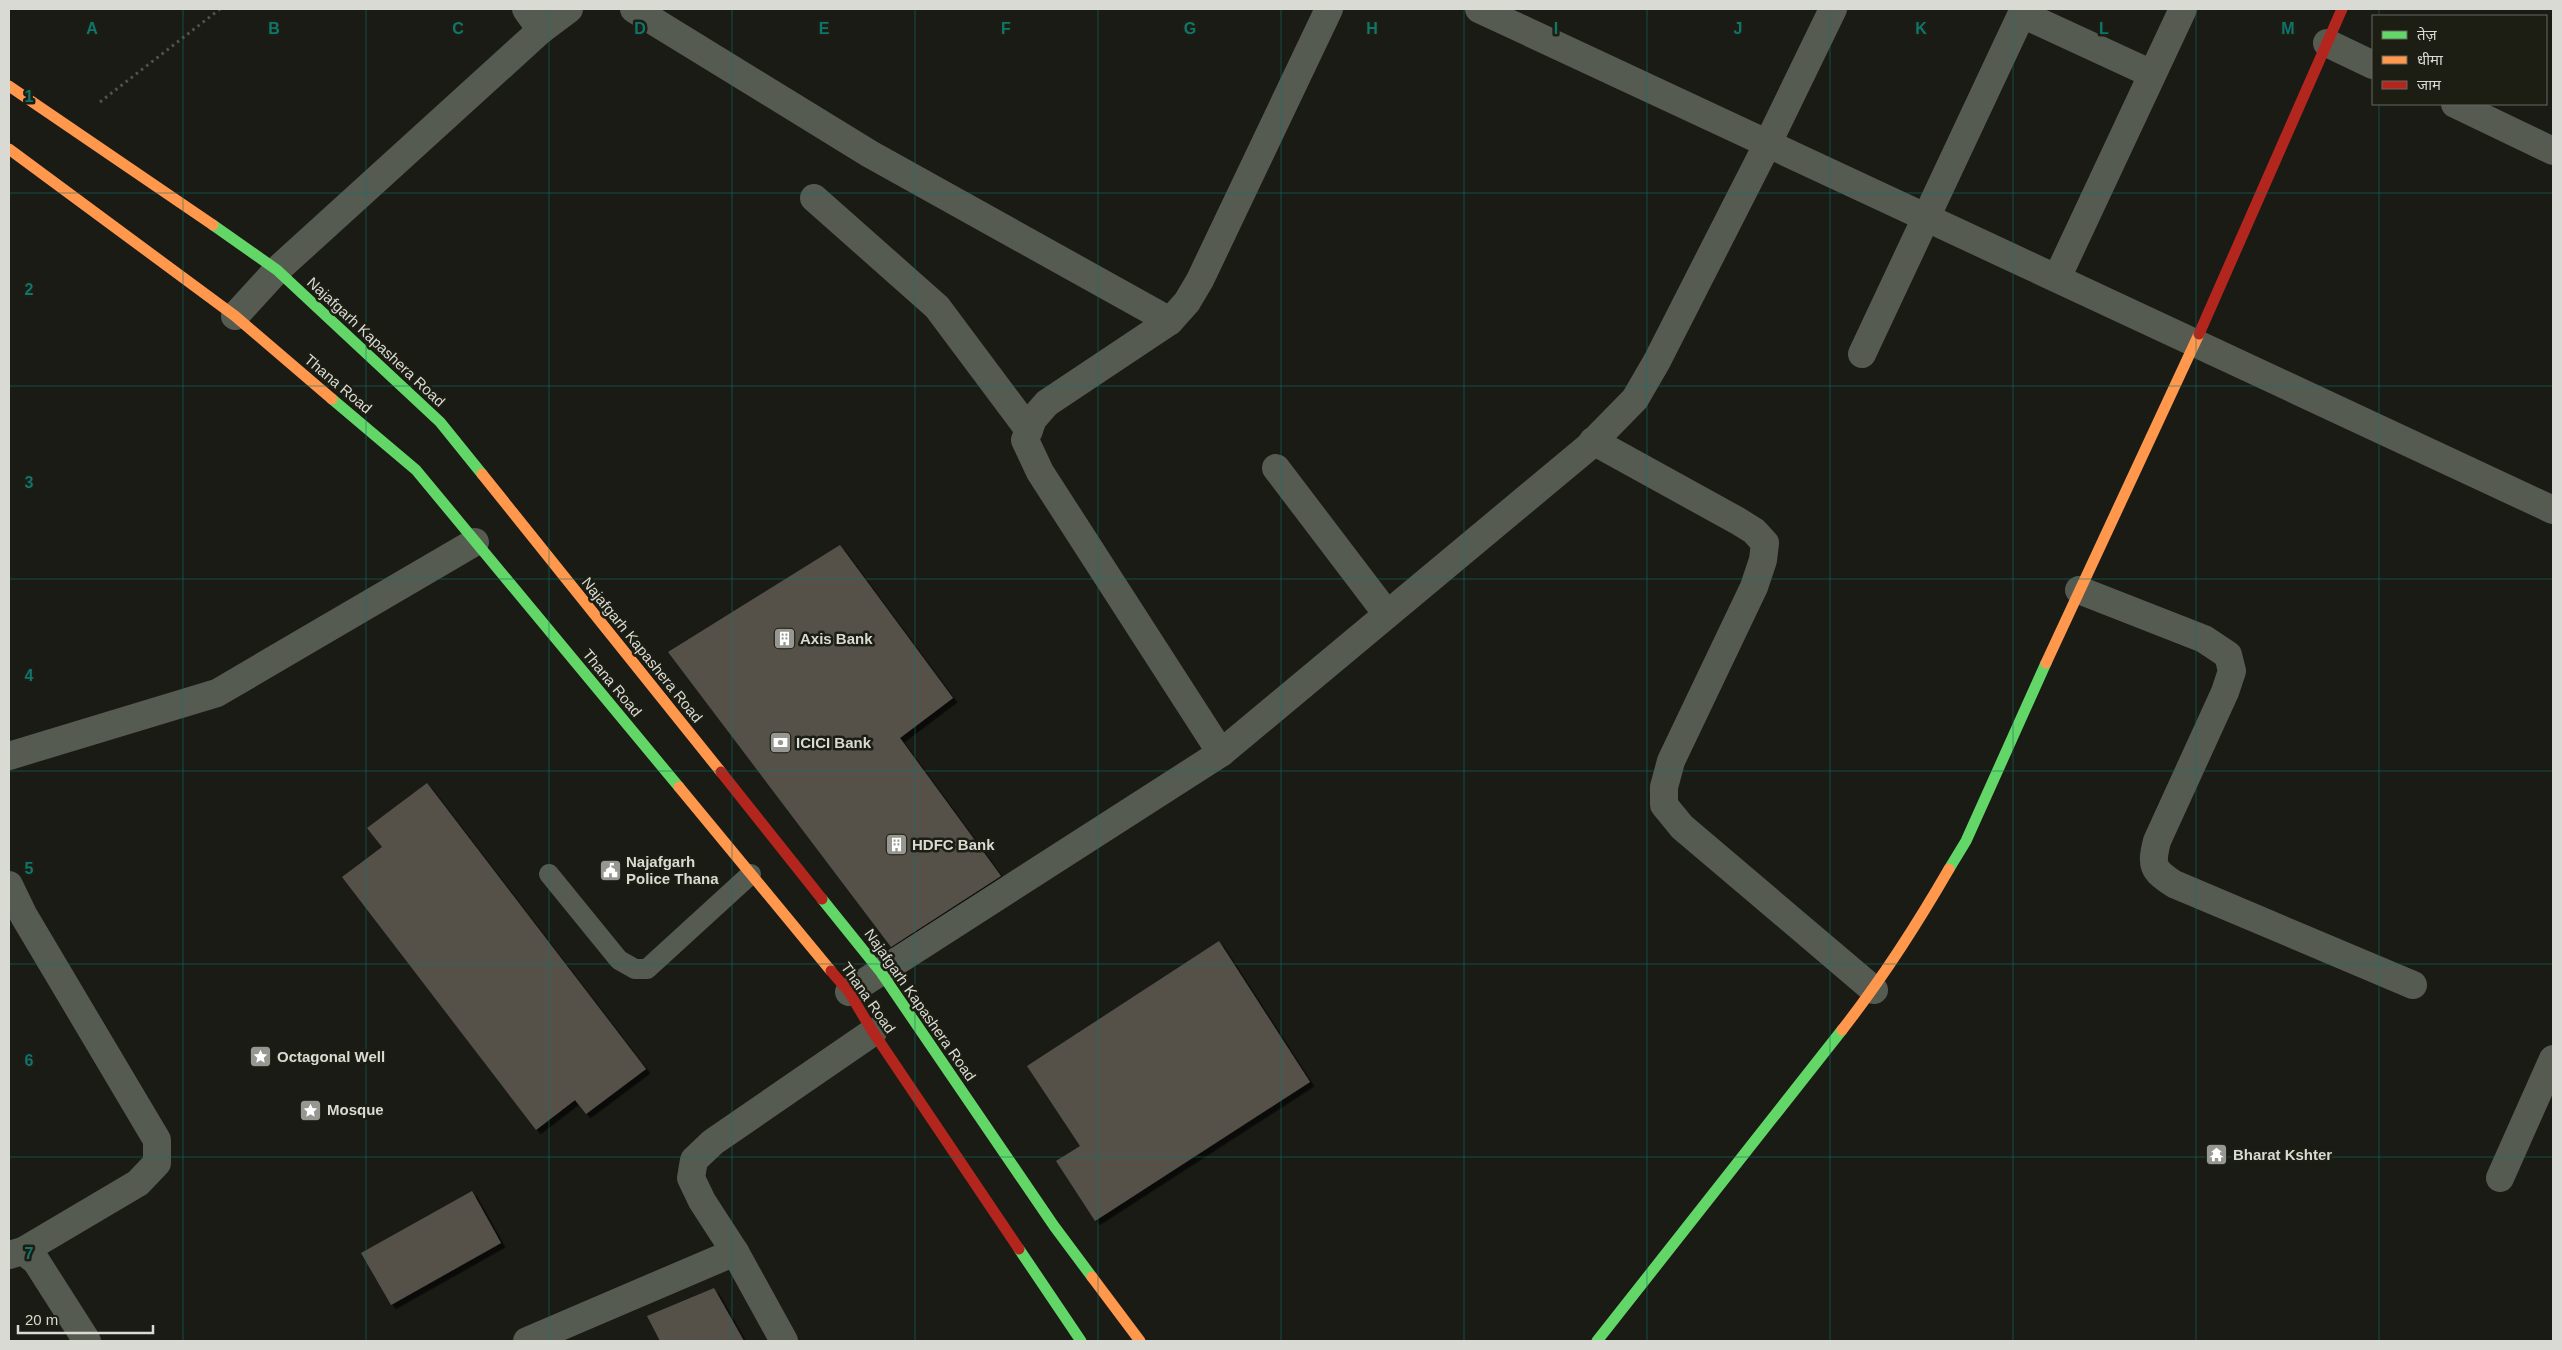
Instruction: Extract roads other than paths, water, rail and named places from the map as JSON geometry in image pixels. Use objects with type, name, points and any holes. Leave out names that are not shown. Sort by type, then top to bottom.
[{"type":"main road","points":[[1597,1341],[1874,990],[1910,938],[1966,841],[2079,590],[2196,342],[2342,9]]},
{"type":"main road","name":"Najafgarh Kapashera Road","points":[[9,86],[277,270],[440,422],[880,971],[1054,1226],[1140,1341]]},
{"type":"main road","name":"Thana Road","points":[[9,149],[235,316],[416,470],[849,992],[873,1032],[1080,1341]]},
{"type":"street","points":[[235,316],[277,270],[534,20],[569,9]]},
{"type":"street","points":[[634,9],[870,154],[1170,321]]},
{"type":"street","points":[[1221,753],[1040,472],[1025,440],[1033,419],[1047,402],[1170,321],[1187,302],[1200,280],[1329,9]]},
{"type":"street","points":[[1479,9],[1767,146],[2058,278],[2553,510]]},
{"type":"street","points":[[849,992],[1221,753],[1593,441],[1635,399],[1657,361],[1767,146],[1833,9]]},
{"type":"street","points":[[2058,278],[2183,9]]},
{"type":"street","points":[[1862,354],[2023,11],[2152,74]]},
{"type":"street","points":[[2327,43],[2372,65]]},
{"type":"street","points":[[2457,105],[2553,151]]},
{"type":"street","points":[[814,198],[936,307],[1029,430]]},
{"type":"street","points":[[1593,441],[1738,521],[1754,531],[1765,543],[1763,560],[1754,587],[1671,760],[1664,787],[1664,805],[1682,827],[1874,990]]},
{"type":"street","points":[[1276,468],[1388,614]]},
{"type":"street","points":[[9,756],[217,693],[475,542]]},
{"type":"street","points":[[2079,590],[2204,639],[2228,655],[2232,671],[2225,692],[2156,841],[2152,861],[2159,875],[2174,884],[2413,986]]},
{"type":"street","points":[[9,885],[24,916],[157,1140],[157,1163],[138,1184],[16,1253]]},
{"type":"street","points":[[784,1341],[735,1252],[702,1201],[691,1178],[694,1160],[713,1142],[873,1032]]},
{"type":"street","points":[[2500,1178],[2553,1059]]},
{"type":"street","points":[[527,1341],[735,1252]]},
{"type":"street","points":[[16,1253],[36,1261],[87,1341]]},
{"type":"lane","points":[[549,874],[619,960],[634,969],[648,969],[750,874]]},
{"type":"place","name":"Axis Bank","points":[[784,639]]},
{"type":"place","name":"ICICI Bank","points":[[780,743]]},
{"type":"place","name":"HDFC Bank","points":[[896,845]]},
{"type":"place","name":"Najafgarh Police Thana","points":[[610,871]]},
{"type":"place","name":"Octagonal Well","points":[[261,1057]]},
{"type":"place","name":"Mosque","points":[[311,1110]]},
{"type":"place","name":"Bharat Kshter","points":[[2217,1155]]}]
